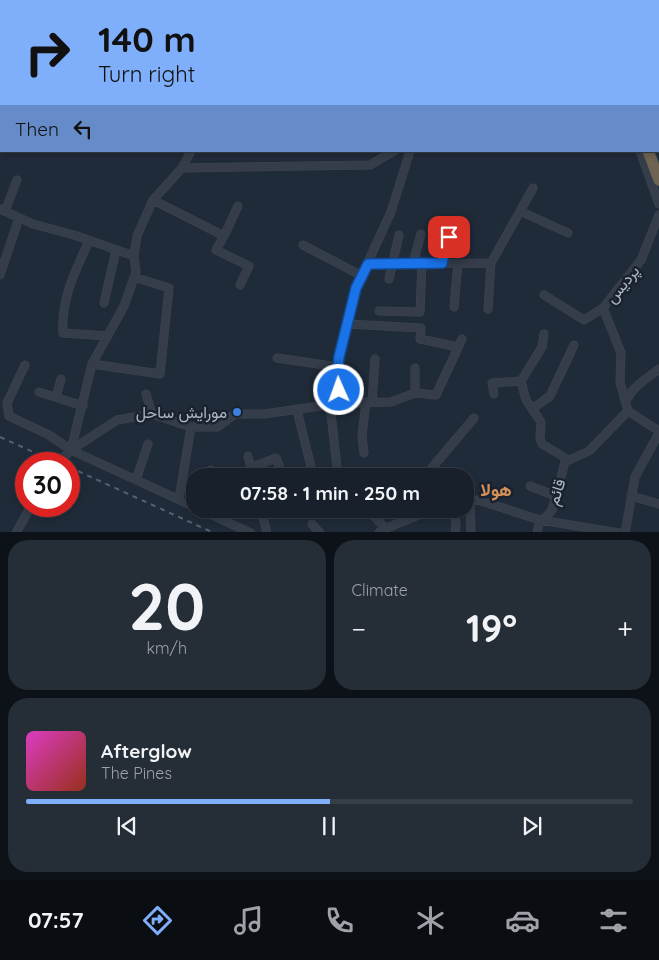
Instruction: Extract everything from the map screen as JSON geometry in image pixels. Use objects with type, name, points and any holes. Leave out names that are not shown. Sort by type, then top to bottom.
[{"type":"highway","points":[[648,152],[659,180]]},
{"type":"street","points":[[71,450],[92,364],[124,306],[136,272],[134,256],[137,236],[154,200],[182,168],[190,152]]},
{"type":"street","points":[[182,168],[370,165],[392,152]]},
{"type":"street","points":[[341,402],[337,377],[338,368],[356,288],[391,212],[410,152]]},
{"type":"street","points":[[640,152],[659,204]]},
{"type":"street","points":[[17,180],[2,210],[33,224],[134,256]]},
{"type":"street","points":[[488,310],[491,263],[533,188]]},
{"type":"street","points":[[154,200],[224,236]]},
{"type":"street","points":[[238,206],[216,250],[249,266],[240,285]]},
{"type":"street","points":[[520,212],[568,232]]},
{"type":"street","name":"پرديس","points":[[628,411],[620,382],[621,353],[603,308],[641,260],[659,215]]},
{"type":"street","points":[[0,276],[19,218]]},
{"type":"street","points":[[432,229],[449,237],[442,263]]},
{"type":"street","points":[[413,263],[421,234]]},
{"type":"street","points":[[389,279],[399,235]]},
{"type":"street","points":[[89,241],[68,286],[62,317],[63,333],[108,336]]},
{"type":"street","points":[[303,245],[362,276]]},
{"type":"street","points":[[104,303],[116,250]]},
{"type":"street","points":[[379,310],[420,312],[422,263]]},
{"type":"street","points":[[454,307],[458,263]]},
{"type":"street","points":[[368,264],[491,263]]},
{"type":"street","points":[[92,364],[160,374],[169,288],[134,277]]},
{"type":"street","points":[[544,295],[584,320],[603,308]]},
{"type":"street","points":[[347,324],[421,328],[420,339],[458,347]]},
{"type":"street","points":[[544,334],[542,347],[521,380],[526,400],[541,422],[540,438],[542,444],[569,460]]},
{"type":"street","points":[[71,450],[117,420],[152,414],[191,427],[216,427],[234,414],[264,414],[341,402],[391,402],[415,393],[436,395],[462,339]]},
{"type":"street","points":[[532,409],[550,396],[574,344]]},
{"type":"street","points":[[277,358],[338,368]]},
{"type":"street","points":[[364,453],[362,436],[375,359]]},
{"type":"street","points":[[25,365],[7,403],[9,416],[49,435],[71,450],[186,503]]},
{"type":"street","points":[[415,368],[415,393]]},
{"type":"street","points":[[625,402],[641,381],[659,369]]},
{"type":"street","points":[[56,398],[61,379]]},
{"type":"street","points":[[494,394],[492,383],[521,380]]},
{"type":"street","points":[[39,392],[83,406]]},
{"type":"street","points":[[146,394],[152,414]]},
{"type":"street","points":[[330,404],[338,468]]},
{"type":"street","points":[[298,410],[311,468]]},
{"type":"street","points":[[625,532],[635,477],[659,432],[628,411]]},
{"type":"street","name":"قائم","points":[[474,501],[478,500],[540,520],[545,518],[552,510],[565,462],[589,451],[628,411]]},
{"type":"street","points":[[432,468],[474,418]]},
{"type":"street","points":[[179,500],[191,427]]},
{"type":"street","points":[[136,480],[148,444]]},
{"type":"street","points":[[248,456],[250,468]]},
{"type":"street","points":[[258,468],[276,458],[280,468]]},
{"type":"street","points":[[530,486],[556,496]]},
{"type":"street","points":[[632,496],[659,504]]},
{"type":"street","points":[[16,532],[25,517]]},
{"type":"street","points":[[220,518],[252,532]]},
{"type":"street","points":[[263,518],[267,532]]},
{"type":"street","points":[[376,518],[387,530],[411,518]]},
{"type":"street","points":[[455,518],[455,532]]},
{"type":"street","points":[[470,518],[471,532]]},
{"type":"street","points":[[537,532],[540,520],[619,532]]},
{"type":"street","points":[[312,524],[320,532]]},
{"type":"railway","points":[[0,437],[33,452]]},
{"type":"railway","points":[[80,472],[212,532]]},
{"type":"place","name":"مورایش ساحل","points":[[237,412]]},
{"type":"district","name":"هولا","points":[[496,490]]},
{"type":"route","points":[[339,390],[337,377],[339,357],[356,288],[368,264],[442,263],[449,237]]}]
